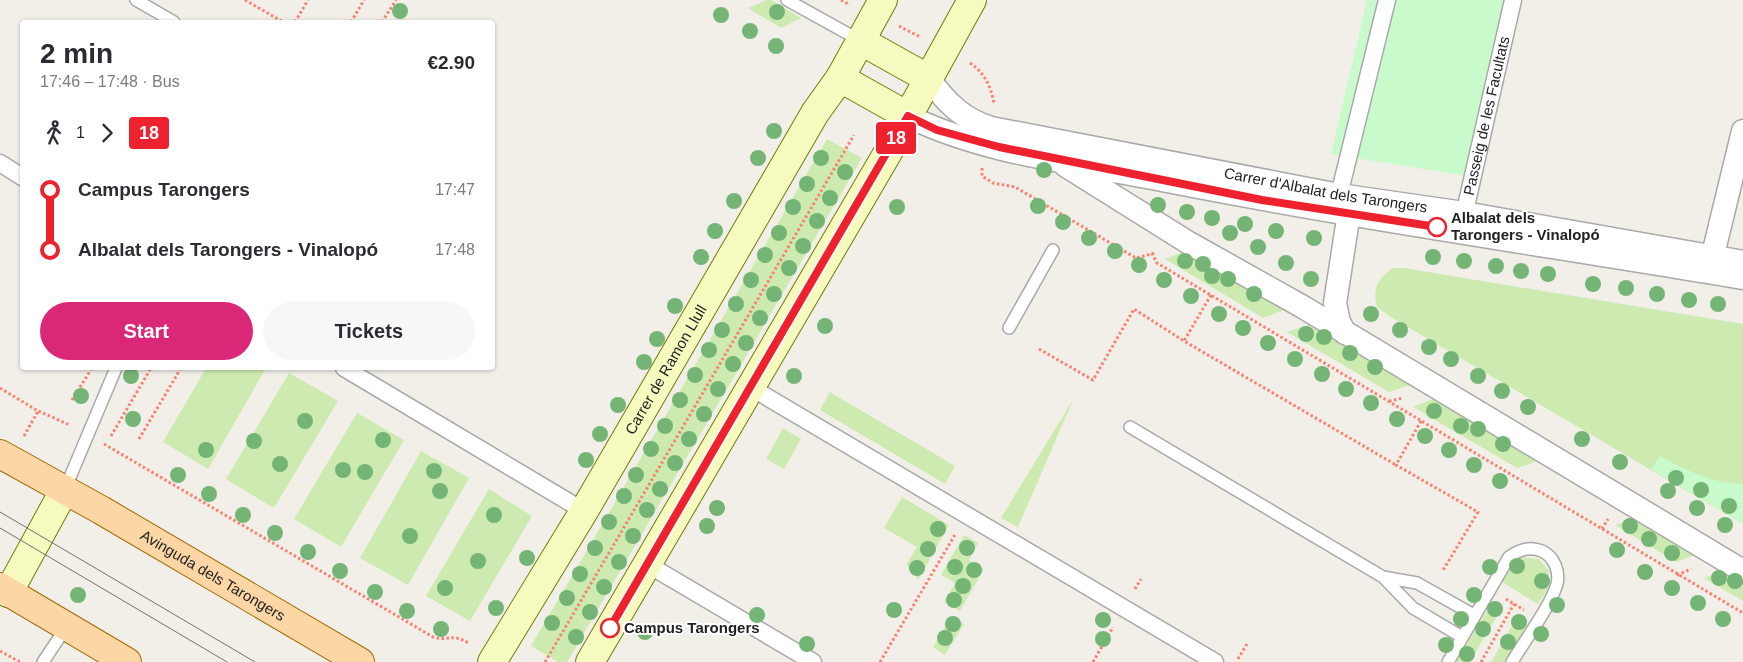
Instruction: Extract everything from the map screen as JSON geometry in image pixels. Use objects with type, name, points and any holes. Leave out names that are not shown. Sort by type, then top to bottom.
[{"type":"main road","points":[[590,662],[908,116],[972,0]]},
{"type":"main road","name":"Carrer de Ramon Llull","points":[[493,660],[584,510],[815,113],[840,78],[861,41],[888,11]]},
{"type":"main road","points":[[861,41],[929,79]]},
{"type":"main road","points":[[840,78],[908,116]]},
{"type":"main road","name":"Avinguda dels Tarongers","points":[[0,454],[360,662]]},
{"type":"main road","points":[[65,490],[4,590],[127,662]]},
{"type":"street","points":[[1345,333],[1339,322],[1336,303],[1346,202],[1386,0]]},
{"type":"street","name":"Passeig de les Facultats","points":[[1462,222],[1513,0]]},
{"type":"street","name":"Carrer d'Albalat dels Tarongers","points":[[929,79],[956,111],[983,125],[1346,202],[1710,264],[1743,262]]},
{"type":"street","name":"Carrer d'Albalat dels Tarongers","points":[[908,116],[956,136],[1262,200],[1346,202]]},
{"type":"street","points":[[1710,264],[1743,132]]},
{"type":"street","points":[[1054,158],[1189,243],[1345,333],[1743,571]]},
{"type":"street","points":[[0,163],[20,175]]},
{"type":"street","name":"Carrer d'Albalat dels Tarongers","points":[[1710,264],[1743,278]]},
{"type":"street","points":[[347,370],[584,510]]},
{"type":"street","points":[[750,388],[1214,662]]},
{"type":"street","points":[[647,564],[814,662]]},
{"type":"lane","points":[[136,0],[171,20]]},
{"type":"lane","points":[[786,0],[861,41]]},
{"type":"lane","points":[[1009,328],[1053,250]]},
{"type":"lane","points":[[65,490],[115,370]]},
{"type":"lane","points":[[1130,427],[1383,576],[1412,608],[1462,637]]},
{"type":"lane","points":[[1448,662],[1509,558],[1517,552],[1534,549],[1543,552],[1556,565],[1557,583],[1512,662]]},
{"type":"lane","points":[[1383,576],[1417,582],[1474,615]]},
{"type":"lane","points":[[44,662],[67,626]]},
{"type":"path","points":[[245,0],[280,20]]},
{"type":"path","points":[[295,20],[308,0]]},
{"type":"path","points":[[352,20],[364,0]]},
{"type":"path","points":[[383,20],[396,0]]},
{"type":"path","points":[[888,11],[924,39]]},
{"type":"path","points":[[963,59],[978,68],[987,80],[994,104]]},
{"type":"path","points":[[545,662],[854,135]]},
{"type":"path","points":[[1149,246],[1157,263],[1743,614]]},
{"type":"path","points":[[1184,341],[1212,295]]},
{"type":"path","points":[[1039,348],[1093,380],[1134,309],[1184,341],[1478,512],[1442,572]]},
{"type":"path","points":[[72,400],[91,370]]},
{"type":"path","points":[[106,445],[150,370]]},
{"type":"path","points":[[139,439],[180,370]]},
{"type":"path","points":[[0,388],[106,445],[433,637],[439,639],[456,636],[493,660]]},
{"type":"path","points":[[1396,465],[1421,421]]},
{"type":"path","points":[[880,662],[966,515]]},
{"type":"path","points":[[1502,597],[1527,612]]},
{"type":"path","points":[[1481,662],[1514,604]]},
{"type":"path","points":[[1236,662],[1248,642]]},
{"type":"path","points":[[0,651],[20,662]]},
{"type":"green space","points":[[771,0],[801,18],[781,28],[748,8]]},
{"type":"green space","points":[[1367,0],[1517,0],[1478,178],[1331,154]]},
{"type":"green space","points":[[827,139],[862,158],[567,662],[558,662],[531,646]]},
{"type":"green space","points":[[1185,251],[1284,310],[1263,318],[1165,259]]},
{"type":"green space","points":[[1393,268],[1404,268],[1743,324],[1743,524],[1389,316],[1377,307],[1375,294],[1380,280]]},
{"type":"green space","points":[[1308,325],[1410,385],[1389,392],[1287,332]]},
{"type":"green space","points":[[205,370],[265,370],[208,469],[163,442]]},
{"type":"green space","points":[[289,373],[338,401],[274,508],[226,479]]},
{"type":"green space","points":[[830,392],[955,466],[945,484],[820,410]]},
{"type":"green space","points":[[1074,398],[1018,527],[1001,518]]},
{"type":"green space","points":[[1433,399],[1538,461],[1517,468],[1413,407]]},
{"type":"green space","points":[[357,413],[404,440],[341,547],[294,519]]},
{"type":"green space","points":[[783,428],[801,439],[784,469],[766,459]]},
{"type":"green space","points":[[421,451],[469,478],[408,585],[360,558]]},
{"type":"green space","points":[[1660,456],[1710,479],[1743,484],[1743,524],[1651,469]]},
{"type":"green space","points":[[489,489],[532,516],[470,621],[426,596]]},
{"type":"green space","points":[[902,497],[949,525],[918,580],[906,565],[917,547],[884,528]]},
{"type":"green space","points":[[1636,518],[1697,554],[1676,562],[1615,525]]},
{"type":"green space","points":[[964,535],[978,543],[969,560],[984,569],[960,611],[944,602],[955,583],[941,575]]},
{"type":"green space","points":[[1523,557],[1539,559],[1549,571],[1548,588],[1538,604],[1502,582],[1515,561]]},
{"type":"green space","points":[[1725,571],[1743,581],[1743,601],[1704,578]]},
{"type":"green space","points":[[1491,604],[1501,609],[1470,662],[1456,662]]},
{"type":"green space","points":[[951,617],[964,624],[945,655],[933,647]]},
{"type":"green space","points":[[1516,619],[1527,625],[1505,662],[1491,662]]},
{"type":"tram line","points":[[0,512],[255,662]]},
{"type":"tram line","points":[[0,528],[227,662]]},
{"type":"bus line","name":"18","points":[[610,628],[908,116],[937,130],[986,145],[1262,200],[1437,227]]},
{"type":"place","name":"Albalat dels Tarongers - Vinalopó","points":[[1437,227]]},
{"type":"place","name":"Campus Tarongers","points":[[610,628]]}]
